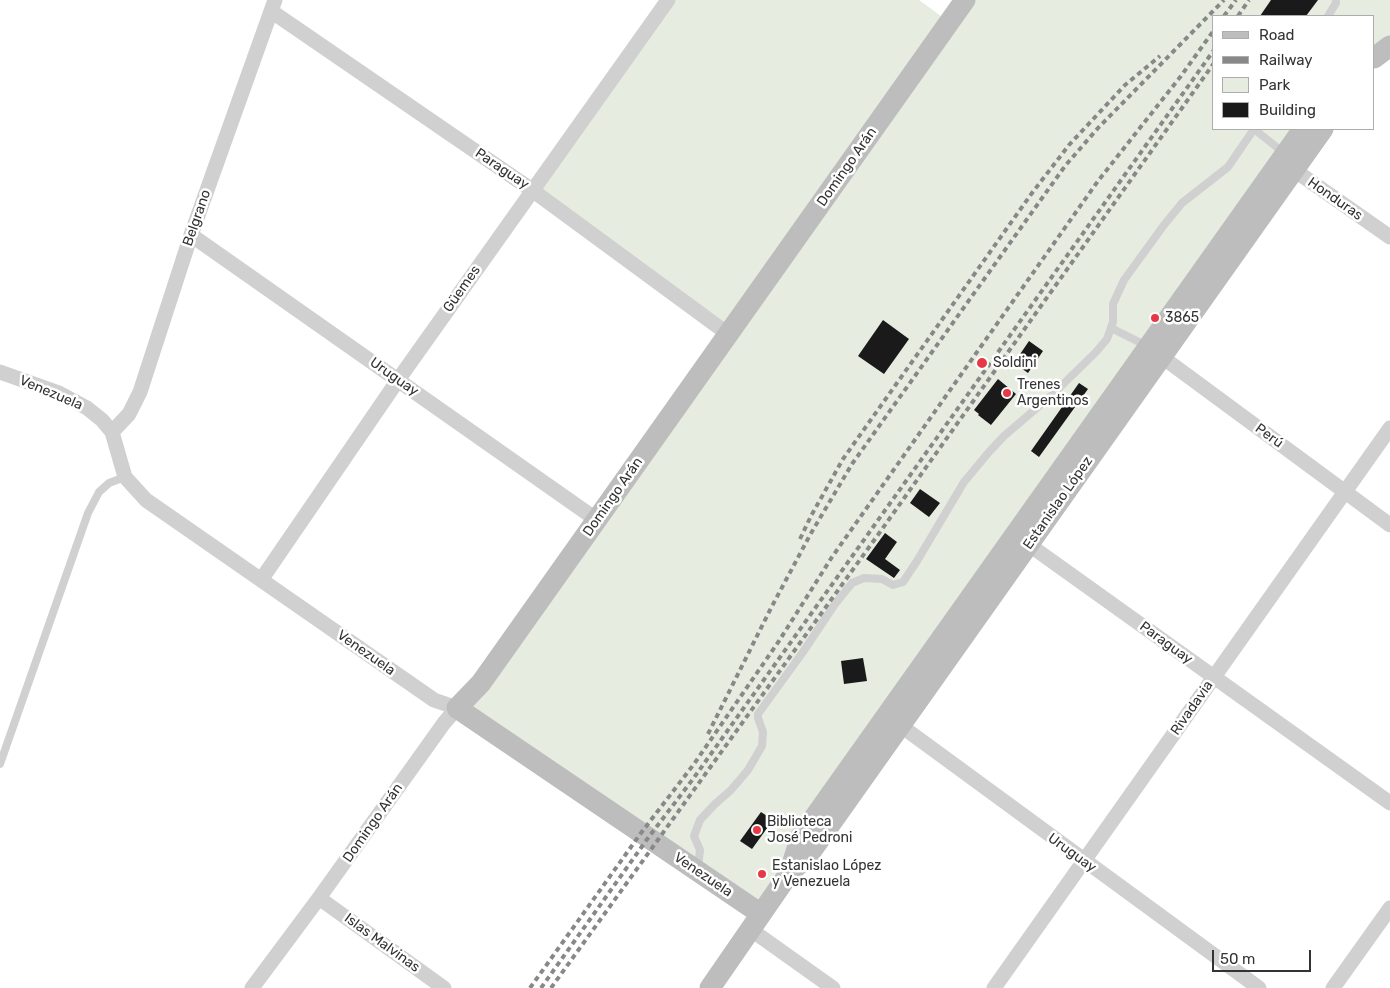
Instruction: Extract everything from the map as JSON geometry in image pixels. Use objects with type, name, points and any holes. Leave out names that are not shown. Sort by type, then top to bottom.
[{"type":"street","name":"Domingo Arán","points":[[252,988],[444,723],[481,683],[965,0]]},
{"type":"street","name":"Güemes","points":[[261,580],[661,3]]},
{"type":"street","name":"Paraguay","points":[[273,6],[532,190],[728,334]]},
{"type":"street","name":"Belgrano","points":[[112,432],[129,414],[140,392],[191,234],[273,6]]},
{"type":"street","name":"Estanislao López","points":[[710,988],[788,875],[810,853],[893,721],[1155,352],[1287,162],[1303,130]]},
{"type":"street","name":"Estanislao López","points":[[1287,162],[1322,130]]},
{"type":"street","name":"Honduras","points":[[1287,162],[1390,238]]},
{"type":"street","name":"Uruguay","points":[[191,234],[597,520]]},
{"type":"street","name":"Perú","points":[[1155,352],[1390,525]]},
{"type":"street","name":"Venezuela","points":[[0,372],[59,393],[87,408],[102,420],[112,432],[125,477],[146,500],[434,700],[457,708],[698,871],[833,988]]},
{"type":"street","name":"Rivadavia","points":[[994,988],[1390,428]]},
{"type":"street","name":"Paraguay","points":[[1022,540],[1390,803]]},
{"type":"street","name":"Uruguay","points":[[893,721],[1259,988]]},
{"type":"street","name":"Islas Malvinas","points":[[319,898],[444,988]]},
{"type":"street","points":[[1332,988],[1390,908]]},
{"type":"lane","points":[[1329,15],[1336,0]]},
{"type":"lane","points":[[698,871],[700,850],[694,836],[700,820],[732,790],[748,770],[762,746],[763,732],[758,714],[835,604],[852,583],[864,578],[882,579],[893,585],[903,582],[964,482],[1004,436],[1052,395],[1096,352],[1107,338],[1111,328],[1113,304],[1124,280],[1182,203],[1228,167],[1253,130]]},
{"type":"lane","points":[[1255,130],[1287,162]]},
{"type":"lane","points":[[1111,328],[1155,352]]},
{"type":"lane","points":[[0,764],[88,513],[99,492],[109,483],[125,477]]},
{"type":"green space","points":[[668,0],[919,0],[949,22],[965,0],[1390,0],[1390,35],[1385,49],[1375,57],[1375,15],[1212,15],[1212,130],[1302,130],[761,914],[457,708],[728,335],[532,190]]},
{"type":"building","points":[[1271,0],[1318,0],[1307,15],[1261,15]]},
{"type":"building","points":[[883,320],[909,339],[884,374],[858,356]]},
{"type":"building","points":[[1029,341],[1043,351],[1028,373],[1014,363]]},
{"type":"building","points":[[998,379],[1016,394],[991,425],[974,410]]},
{"type":"building","points":[[1079,383],[1088,389],[1039,457],[1031,451]]},
{"type":"building","points":[[920,489],[940,503],[929,517],[910,503]]},
{"type":"building","points":[[885,533],[897,542],[885,559],[900,570],[894,578],[866,559]]},
{"type":"building","points":[[863,658],[867,681],[844,684],[841,661]]},
{"type":"building","name":"Biblioteca José Pedroni","points":[[761,812],[773,820],[752,849],[740,841]]},
{"type":"railway","points":[[708,734],[771,608],[810,535],[852,464],[1065,166],[1098,128],[1224,0]]},
{"type":"railway","points":[[1225,15],[1236,0]]},
{"type":"railway","points":[[1239,15],[1249,0]]},
{"type":"railway","points":[[530,988],[641,833],[694,764],[779,641],[832,557],[1098,181],[1181,76],[1212,33]]},
{"type":"railway","points":[[541,988],[648,838],[693,779],[1212,53]]},
{"type":"railway","points":[[800,539],[843,459],[1032,193],[1069,145],[1125,85],[1160,56]]},
{"type":"railway","points":[[551,988],[880,532],[1212,66]]},
{"type":"place","name":"3865","points":[[1155,318]]},
{"type":"place","name":"Soldini","points":[[982,363]]},
{"type":"place","name":"Trenes Argentinos","points":[[1007,393]]},
{"type":"place","name":"Biblioteca José Pedroni","points":[[757,830]]},
{"type":"place","name":"Estanislao López y Venezuela","points":[[762,874]]}]
